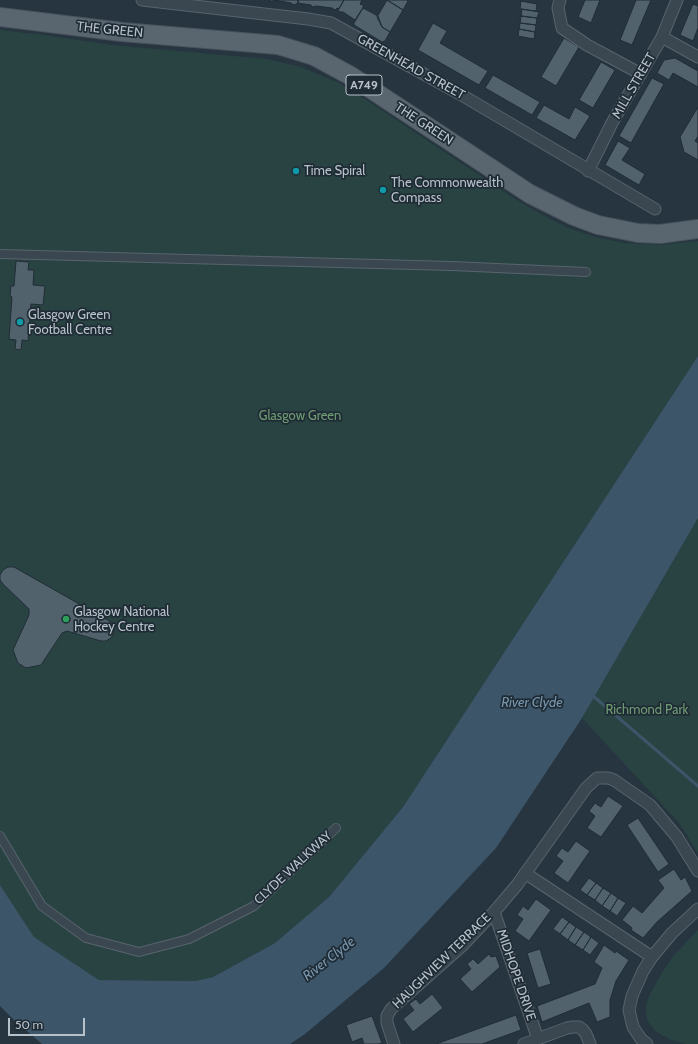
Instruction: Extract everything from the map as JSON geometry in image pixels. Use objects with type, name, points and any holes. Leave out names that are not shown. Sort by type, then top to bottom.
[{"type":"main road","name":"THE GREEN","points":[[0,17],[122,32],[278,45],[314,56],[351,76],[530,194],[574,216],[598,225],[638,233],[660,234],[698,229]]},
{"type":"street","name":"GREENHEAD STREET","points":[[142,0],[331,23],[460,94],[588,171],[656,209]]},
{"type":"street","points":[[560,0],[558,8],[562,28],[586,45],[641,74]]},
{"type":"street","name":"MILL STREET","points":[[588,171],[613,121],[662,37],[677,0]]},
{"type":"street","points":[[662,37],[698,57]]},
{"type":"street","points":[[0,254],[452,266],[586,272]]},
{"type":"street","name":"HAUGHVIEW TERRACE","points":[[394,1044],[387,1023],[387,1016],[391,1009],[462,946],[494,912],[525,873],[586,788],[597,778],[608,778],[614,780],[632,791],[650,805],[668,825],[698,871]]},
{"type":"street","name":"CLYDE WALKWAY","points":[[0,836],[42,906],[86,938],[138,952],[190,939],[254,906],[336,828]]},
{"type":"street","points":[[525,873],[652,957]]},
{"type":"street","points":[[647,1044],[641,1039],[633,1027],[629,1010],[632,996],[643,971],[652,957],[672,933],[698,909]]},
{"type":"street","name":"MIDHOPE DRIVE","points":[[494,912],[538,1039]]},
{"type":"street","points":[[524,1044],[573,1027],[583,1030],[590,1044]]},
{"type":"green space","name":"Glasgow Green","points":[[0,30],[112,45],[267,59],[301,67],[339,83],[512,197],[566,227],[595,237],[624,243],[659,245],[698,241],[698,356],[403,807],[329,897],[275,943],[213,977],[195,981],[99,980],[34,937],[0,885]]},
{"type":"green space","name":"Richmond Park","points":[[698,518],[698,853],[680,824],[582,718]]},
{"type":"green space","points":[[698,930],[698,1044],[686,1044],[669,1039],[655,1031],[647,1020],[646,1007],[649,996],[663,971],[675,954]]},
{"type":"water","name":"River Clyde","points":[[698,356],[698,518],[582,718],[496,848],[384,968],[305,1034],[290,1044],[42,1044],[0,1006],[0,885],[34,937],[99,980],[195,981],[213,977],[275,943],[329,897],[403,807]]},
{"type":"building","points":[[274,0],[298,0],[298,3],[294,5],[291,3]]},
{"type":"building","points":[[298,0],[344,0],[339,9],[337,8],[335,10],[332,8],[312,7],[311,5],[298,3]]},
{"type":"building","points":[[344,0],[362,0],[360,4],[364,6],[355,20],[338,10]]},
{"type":"building","points":[[387,0],[407,0],[408,1],[403,10]]},
{"type":"building","points":[[387,0],[403,10],[390,32],[382,27],[377,17]]},
{"type":"building","points":[[585,0],[600,0],[591,23],[578,17]]},
{"type":"building","points":[[636,0],[651,0],[632,45],[620,40]]},
{"type":"building","points":[[521,1],[537,4],[536,11],[520,9]]},
{"type":"building","points":[[693,4],[698,6],[698,28],[693,41],[680,35]]},
{"type":"building","points":[[363,8],[378,16],[382,27],[390,32],[385,41],[382,42],[354,25]]},
{"type":"building","points":[[522,9],[539,12],[537,18],[521,16]]},
{"type":"building","points":[[521,16],[537,18],[536,25],[520,23]]},
{"type":"building","points":[[433,23],[447,31],[440,43],[488,71],[479,85],[418,50]]},
{"type":"building","points":[[520,23],[536,25],[535,32],[519,29]]},
{"type":"building","points":[[519,29],[535,32],[534,39],[518,36]]},
{"type":"building","points":[[564,38],[579,47],[556,86],[541,77]]},
{"type":"building","points":[[675,58],[698,71],[698,87],[673,73],[669,80],[657,73],[664,60]]},
{"type":"building","points":[[601,62],[615,70],[593,108],[579,100]]},
{"type":"building","points":[[493,75],[540,102],[532,115],[485,88]]},
{"type":"building","points":[[652,78],[664,84],[631,143],[619,136]]},
{"type":"building","points":[[544,105],[569,119],[575,107],[590,116],[575,140],[536,118]]},
{"type":"building","points":[[698,107],[698,136],[695,141],[698,143],[698,160],[684,152],[680,137]]},
{"type":"building","points":[[618,141],[630,148],[622,160],[645,174],[639,185],[605,165]]},
{"type":"building","name":"Glasgow Green Football Centre","points":[[16,261],[29,262],[28,270],[34,270],[33,285],[45,286],[43,305],[31,304],[28,341],[22,340],[21,350],[15,349],[16,340],[9,339],[12,297],[10,296],[11,286],[14,286]]},
{"type":"building","name":"Glasgow National Hockey Centre","points":[[8,567],[14,567],[111,622],[114,628],[114,633],[111,638],[106,641],[101,641],[67,631],[62,633],[41,665],[26,668],[18,663],[13,650],[29,615],[29,609],[0,580],[0,575],[3,570]]},
{"type":"building","points":[[608,796],[623,806],[601,837],[587,828],[595,816],[589,811],[595,803],[601,807]]},
{"type":"building","points":[[638,818],[669,864],[658,872],[627,825]]},
{"type":"building","points":[[576,841],[590,851],[568,883],[554,873],[563,861],[556,856],[562,848],[568,852]]},
{"type":"building","points":[[674,869],[681,880],[685,877],[692,891],[657,922],[643,938],[631,930],[632,928],[622,920],[633,906],[642,913],[664,888],[658,880]]},
{"type":"building","points":[[589,878],[596,883],[587,895],[580,890]]},
{"type":"building","points":[[596,883],[603,888],[595,900],[587,895]]},
{"type":"building","points":[[603,888],[611,893],[602,906],[595,900]]},
{"type":"building","points":[[611,893],[618,898],[610,911],[602,906]]},
{"type":"building","points":[[618,898],[626,903],[617,916],[610,911]]},
{"type":"building","points":[[536,899],[551,910],[529,941],[515,931],[523,919],[517,915],[523,906],[528,910]]},
{"type":"building","points":[[562,917],[569,922],[560,934],[553,929]]},
{"type":"building","points":[[569,922],[576,927],[568,940],[560,934]]},
{"type":"building","points":[[576,927],[584,932],[575,945],[568,940]]},
{"type":"building","points":[[584,932],[591,937],[583,950],[575,945]]},
{"type":"building","points":[[591,937],[599,943],[590,955],[583,950]]},
{"type":"building","points":[[604,945],[615,953],[616,951],[629,960],[616,981],[610,1000],[610,1017],[597,1022],[589,1003],[542,1022],[537,1006],[595,984],[602,968],[594,962]]},
{"type":"building","points":[[540,949],[551,984],[538,988],[527,953]]},
{"type":"building","points":[[489,954],[491,957],[496,956],[500,967],[472,992],[460,979],[471,969],[467,964],[473,959],[478,964]]},
{"type":"building","points":[[432,994],[443,1008],[413,1032],[403,1019],[414,1010],[409,1004],[416,999],[420,1004]]},
{"type":"building","points":[[516,1015],[521,1030],[482,1044],[436,1044]]},
{"type":"building","points":[[372,1016],[382,1043],[364,1044],[362,1038],[352,1042],[346,1025]]},
{"type":"waterway","points":[[592,695],[698,786]]},
{"type":"place","name":"Time Spiral","points":[[296,171]]},
{"type":"place","name":"The Commonwealth Compass","points":[[383,190]]},
{"type":"place","name":"Glasgow Green Football Centre","points":[[20,322]]},
{"type":"place","name":"Glasgow National Hockey Centre","points":[[66,619]]}]
